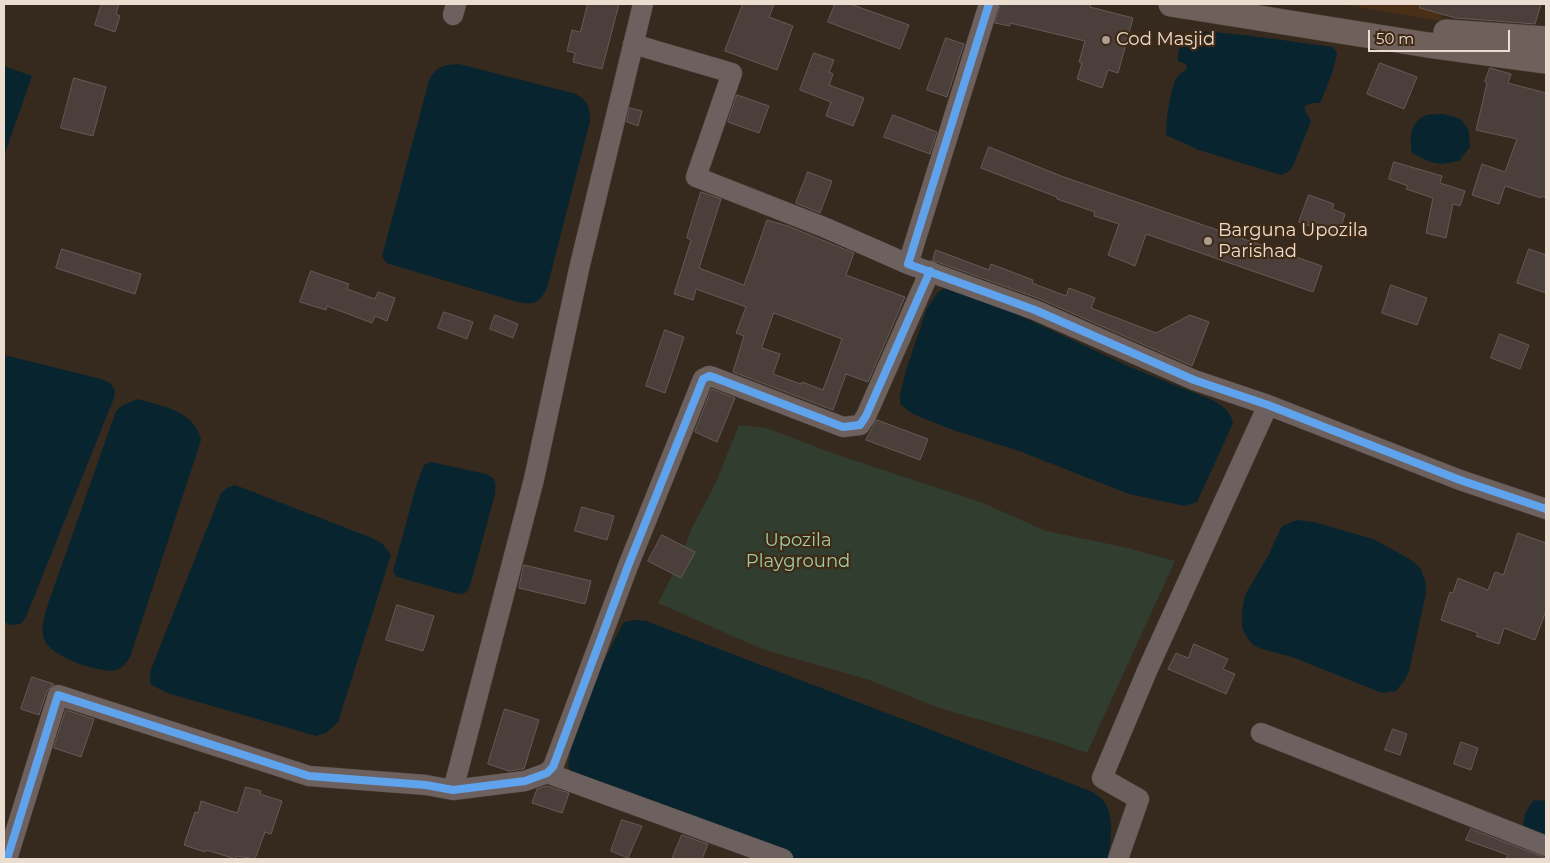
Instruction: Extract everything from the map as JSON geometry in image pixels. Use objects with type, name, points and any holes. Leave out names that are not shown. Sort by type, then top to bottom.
[{"type":"main road","points":[[1171,4],[1419,44],[1546,61]]},
{"type":"main road","points":[[1269,4],[1451,33],[1546,39]]},
{"type":"street","points":[[453,790],[534,480],[580,269],[643,4]]},
{"type":"street","points":[[908,264],[989,4]]},
{"type":"street","points":[[633,44],[732,74],[696,177],[826,228],[908,264],[1035,310],[1194,380],[1268,405],[1460,480],[1546,509]]},
{"type":"street","points":[[7,859],[58,695],[309,776],[453,790],[525,781],[547,773],[553,767],[628,566],[703,379],[709,376],[713,377],[843,427],[860,425],[866,416],[930,271]]},
{"type":"street","points":[[1118,859],[1139,799],[1102,778],[1147,671],[1268,405]]},
{"type":"street","points":[[1261,733],[1546,846]]},
{"type":"street","points":[[547,773],[783,859]]},
{"type":"shaded area","points":[[1340,4],[1444,4],[1441,21]]},
{"type":"green space","name":"Upozila Playground","points":[[739,425],[766,428],[835,454],[983,503],[1046,531],[1124,547],[1175,561],[1087,753],[1053,741],[939,708],[869,680],[762,649],[658,603],[677,566],[692,528],[716,482]]},
{"type":"water","points":[[1199,31],[1333,47],[1337,53],[1332,74],[1320,103],[1312,103],[1305,106],[1311,121],[1293,166],[1288,172],[1281,175],[1199,150],[1166,135],[1173,87],[1178,76],[1187,68],[1186,64],[1178,61],[1180,45],[1189,34]]},
{"type":"water","points":[[459,64],[576,94],[586,102],[590,112],[590,121],[547,288],[536,302],[517,302],[386,263],[382,256],[429,81],[437,69]]},
{"type":"water","points":[[4,66],[32,76],[4,156]]},
{"type":"water","points":[[1444,114],[1461,119],[1469,131],[1470,147],[1459,161],[1442,164],[1430,162],[1412,153],[1411,136],[1417,121],[1427,115]]},
{"type":"water","points":[[945,288],[954,289],[1008,310],[1130,367],[1212,400],[1223,407],[1230,415],[1233,423],[1197,502],[1185,506],[1129,494],[1019,451],[950,429],[913,414],[900,404],[900,395],[906,370],[927,308],[938,292]]},
{"type":"water","points":[[4,355],[101,379],[110,383],[115,390],[114,398],[26,617],[21,624],[11,625],[4,622]]},
{"type":"water","points":[[138,399],[167,407],[185,416],[198,430],[201,440],[130,657],[121,668],[109,671],[76,662],[55,652],[44,639],[43,626],[48,604],[116,411],[123,405]]},
{"type":"water","points":[[431,462],[486,474],[495,482],[495,494],[472,579],[465,593],[459,594],[397,577],[393,571],[417,483],[424,465]]},
{"type":"water","points":[[235,485],[372,538],[383,544],[391,555],[338,722],[326,733],[316,736],[167,693],[150,684],[150,672],[221,493]]},
{"type":"water","points":[[1297,520],[1314,522],[1373,539],[1411,560],[1421,569],[1426,584],[1426,593],[1409,671],[1405,680],[1396,691],[1382,693],[1292,657],[1262,649],[1253,645],[1246,636],[1242,628],[1245,595],[1268,556],[1282,526]]},
{"type":"water","points":[[634,620],[646,621],[1093,792],[1107,806],[1111,821],[1108,859],[795,859],[579,779],[568,767],[571,744],[595,679],[620,629],[624,622]]},
{"type":"water","points":[[1534,800],[1546,801],[1546,845],[1523,835],[1525,816]]},
{"type":"building","points":[[102,4],[119,4],[116,14],[120,16],[115,32],[95,25]]},
{"type":"building","points":[[588,4],[619,4],[602,69],[573,62],[575,53],[567,51],[572,30],[580,32]]},
{"type":"building","points":[[743,4],[774,4],[769,17],[793,26],[777,70],[725,51]]},
{"type":"building","points":[[835,4],[850,4],[909,25],[900,49],[828,22]]},
{"type":"building","points":[[1001,4],[1091,4],[1090,7],[1133,18],[1118,73],[1108,70],[1102,88],[1077,79],[1082,63],[1079,62],[1085,41],[1010,23],[1010,26],[995,23]]},
{"type":"building","points":[[1421,4],[1541,4],[1535,24],[1456,18],[1420,8]]},
{"type":"building","points":[[946,38],[964,44],[947,97],[927,90]]},
{"type":"building","points":[[814,53],[834,60],[829,72],[833,74],[829,85],[864,98],[853,126],[826,116],[831,102],[800,90]]},
{"type":"building","points":[[1380,63],[1417,77],[1404,109],[1367,94]]},
{"type":"building","points":[[1490,68],[1511,74],[1508,83],[1546,93],[1546,198],[1505,186],[1499,204],[1472,195],[1482,164],[1505,172],[1517,139],[1476,130],[1487,83],[1485,82]]},
{"type":"building","points":[[74,78],[106,87],[93,136],[61,128]]},
{"type":"building","points":[[737,95],[769,106],[759,133],[728,122]]},
{"type":"building","points":[[630,108],[642,111],[638,126],[627,122]]},
{"type":"building","points":[[893,115],[937,132],[930,154],[884,137]]},
{"type":"building","name":"Barguna Upozila Parishad","points":[[989,147],[1061,176],[1322,266],[1313,292],[1146,234],[1135,266],[1108,255],[1119,224],[1094,216],[1095,212],[1057,199],[1057,197],[981,168]]},
{"type":"building","points":[[1394,162],[1442,176],[1440,183],[1465,191],[1460,206],[1453,204],[1446,238],[1426,233],[1433,198],[1406,189],[1408,186],[1389,179]]},
{"type":"building","points":[[808,172],[832,181],[820,213],[796,203]]},
{"type":"building","points":[[701,192],[721,199],[699,268],[744,285],[767,220],[788,226],[854,253],[846,275],[905,297],[868,382],[846,374],[833,410],[733,372],[744,336],[736,333],[746,307],[696,289],[693,300],[674,294],[691,240],[687,238]],"holes":[[[774,313],[842,339],[823,390],[773,374],[780,354],[762,348]]]},
{"type":"building","points":[[1309,195],[1334,204],[1332,209],[1345,214],[1338,236],[1299,222]]},
{"type":"building","points":[[62,249],[141,274],[135,294],[56,268]]},
{"type":"building","points":[[1529,249],[1546,255],[1546,293],[1517,283]]},
{"type":"building","points":[[936,250],[989,270],[991,264],[1033,280],[1032,283],[1066,296],[1069,288],[1095,298],[1091,308],[1156,333],[1190,315],[1209,322],[1192,366],[1040,299],[937,262],[933,260]]},
{"type":"building","points":[[311,271],[349,284],[347,289],[375,299],[378,292],[395,298],[387,321],[375,316],[372,323],[327,306],[326,310],[300,302]]},
{"type":"building","points":[[1391,285],[1427,298],[1417,325],[1382,313]]},
{"type":"building","points":[[444,312],[473,322],[467,339],[438,328]]},
{"type":"building","points":[[495,315],[518,324],[513,338],[490,329]]},
{"type":"building","points":[[665,330],[684,337],[665,393],[646,386]]},
{"type":"building","points":[[1500,334],[1529,345],[1520,369],[1491,358]]},
{"type":"building","points":[[712,389],[735,398],[717,442],[695,432]]},
{"type":"building","points":[[877,420],[928,439],[920,460],[866,440]]},
{"type":"building","points":[[582,507],[614,516],[607,540],[575,531]]},
{"type":"building","points":[[1518,533],[1546,543],[1546,611],[1535,640],[1504,628],[1499,644],[1476,636],[1478,633],[1441,620],[1450,592],[1453,593],[1458,578],[1488,590],[1495,572],[1503,575]]},
{"type":"building","points":[[662,535],[695,552],[681,578],[648,561]]},
{"type":"building","points":[[524,565],[591,581],[585,604],[519,588]]},
{"type":"building","points":[[397,605],[434,616],[423,651],[386,640]]},
{"type":"building","points":[[1194,644],[1228,659],[1223,669],[1235,674],[1226,694],[1168,669],[1176,653],[1188,658]]},
{"type":"building","points":[[32,677],[54,684],[47,691],[39,715],[21,709]]},
{"type":"building","points":[[505,709],[539,720],[524,769],[509,771],[488,764]]},
{"type":"building","points":[[66,710],[94,719],[81,757],[54,748]]},
{"type":"building","points":[[1393,729],[1407,734],[1400,755],[1385,750]]},
{"type":"building","points":[[1461,742],[1478,748],[1471,770],[1454,764]]},
{"type":"building","points":[[547,786],[569,793],[562,813],[532,803],[537,789]]},
{"type":"building","points":[[246,787],[261,791],[260,794],[282,801],[271,834],[265,832],[255,859],[237,856],[236,859],[184,845],[195,812],[198,813],[201,801],[237,813]]},
{"type":"building","points":[[622,820],[642,826],[628,858],[611,851]]},
{"type":"building","points":[[1471,829],[1546,859],[1506,859],[1508,855],[1466,840]]},
{"type":"building","points":[[682,835],[708,844],[702,859],[672,859]]},
{"type":"cycle path","points":[[989,4],[908,264],[1035,310],[1194,380],[1268,405],[1460,480],[1546,509]]},
{"type":"cycle path","points":[[7,859],[58,695],[309,776],[426,785],[453,790],[525,781],[547,773],[553,767],[628,566],[703,379],[709,376],[713,377],[843,427],[860,425],[866,416],[930,271]]},
{"type":"place","name":"Cod Masjid","points":[[1106,40]]},
{"type":"place","name":"Barguna Upozila Parishad","points":[[1208,241]]}]
